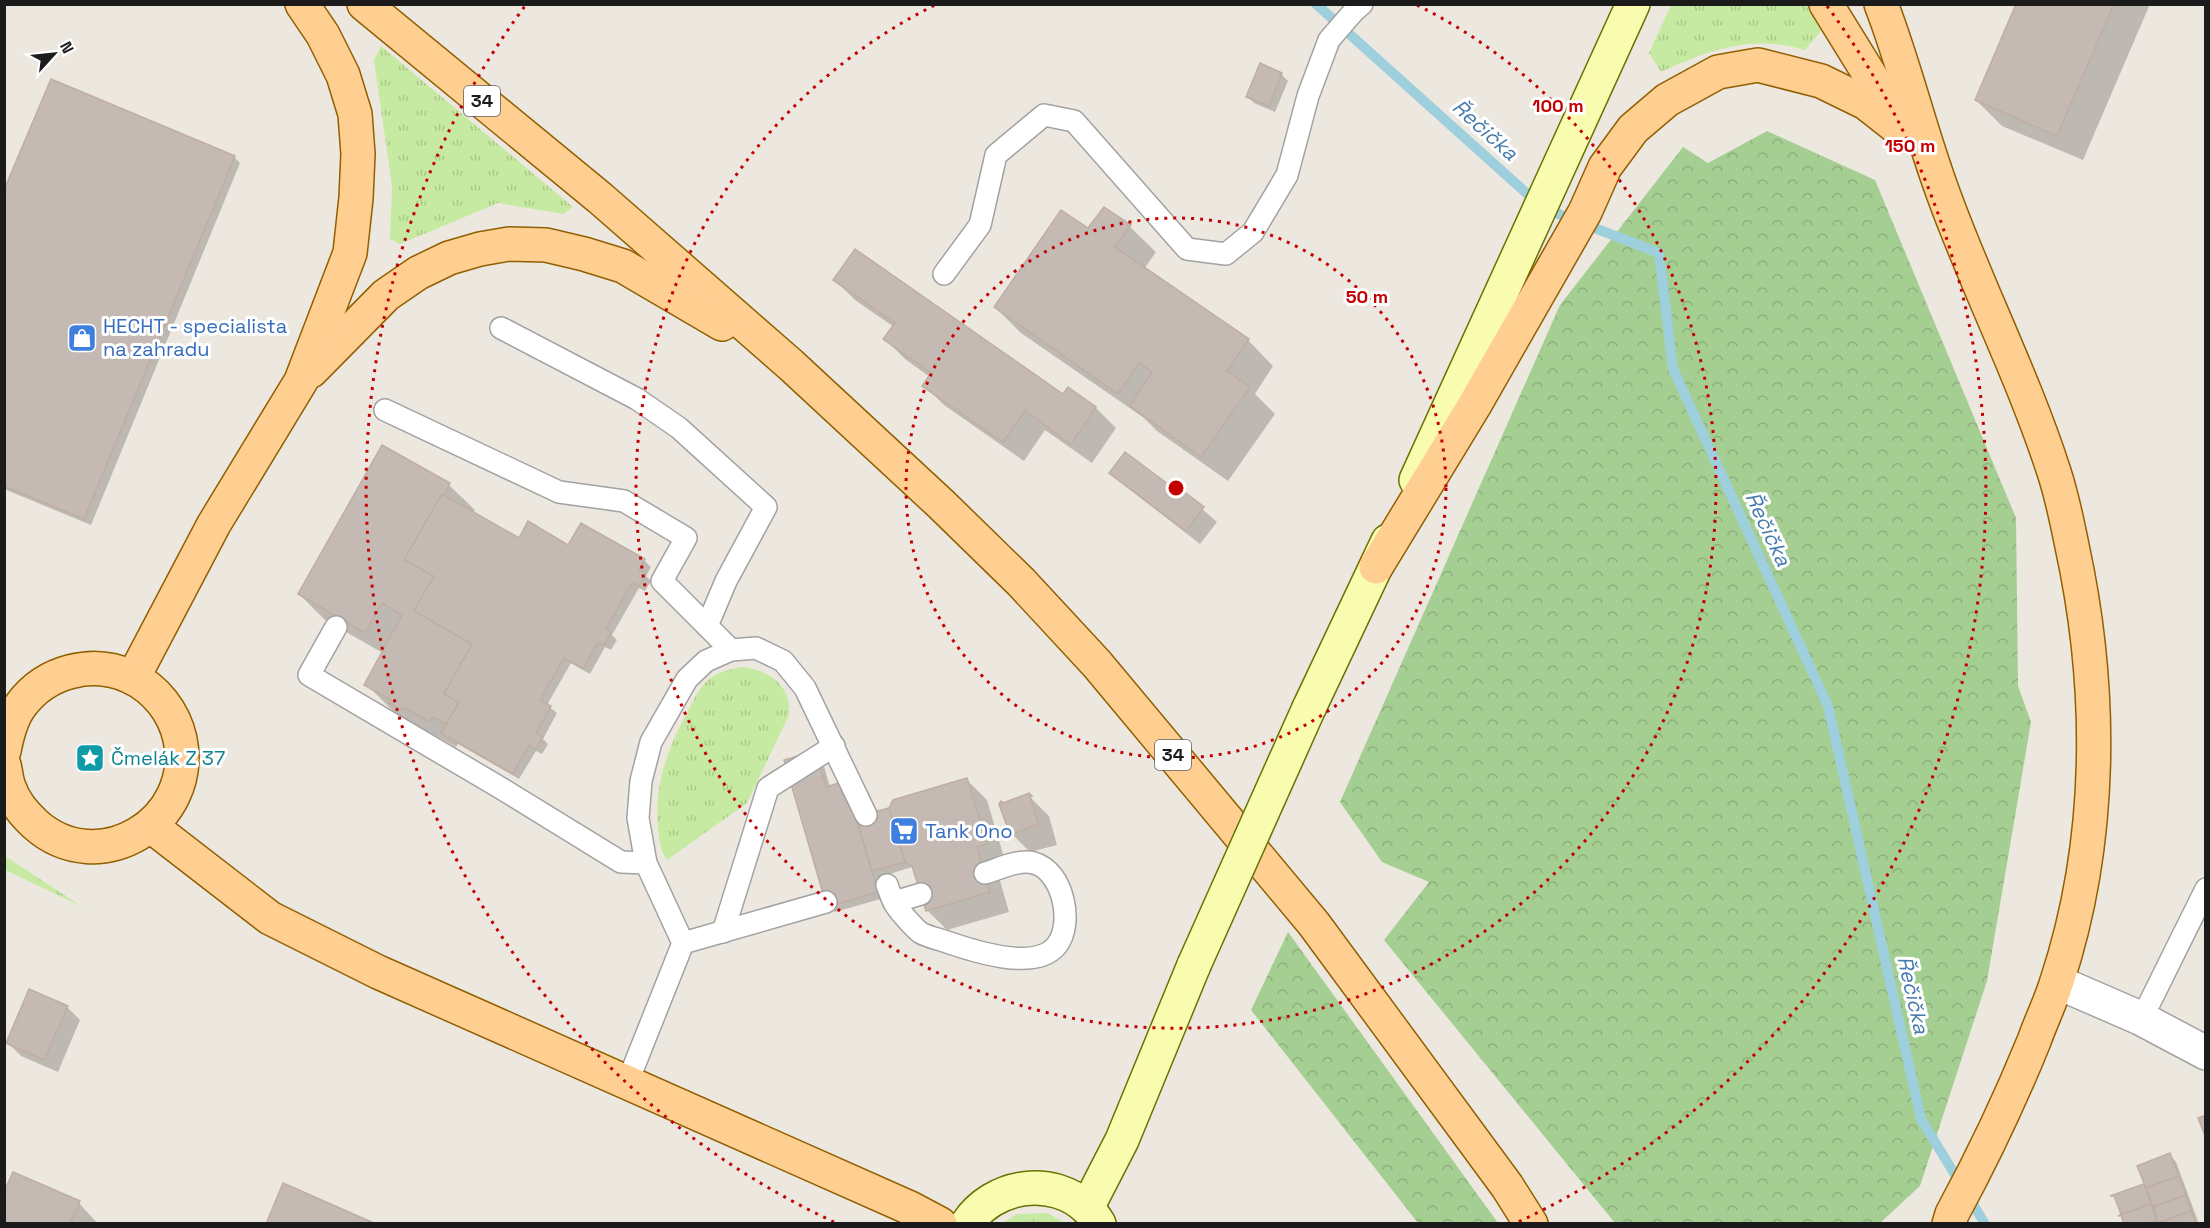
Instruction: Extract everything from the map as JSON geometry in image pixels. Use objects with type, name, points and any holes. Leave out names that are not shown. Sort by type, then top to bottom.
[{"type":"main road","points":[[134,678],[214,524],[302,381],[350,254],[358,154],[355,114],[343,75],[323,35],[303,4]]},
{"type":"main road","name":"34","points":[[364,4],[600,198],[791,365],[941,504],[1021,582],[1097,664],[1314,924],[1507,1186],[1532,1224]]},
{"type":"main road","points":[[967,1224],[974,1213],[993,1197],[1017,1189],[1042,1187],[1066,1194],[1093,1216],[1194,965],[1309,708],[1376,567],[1633,4]]},
{"type":"main road","points":[[1826,4],[1942,192]]},
{"type":"main road","points":[[1881,4],[1900,55],[1942,192],[2022,385],[2055,476],[2080,582],[2089,644],[2095,757],[2086,856],[2075,918],[2057,982],[2007,1108],[1948,1220]]},
{"type":"main road","points":[[1376,567],[1474,406],[1568,243],[1605,167],[1633,129],[1667,100],[1718,72],[1758,65],[1821,81],[1866,103],[1908,136]]},
{"type":"main road","points":[[302,381],[386,295],[418,273],[449,258],[509,244],[546,246],[624,266],[791,365]]},
{"type":"main road","points":[[4,751],[12,698],[64,672],[92,668],[119,672],[144,684],[164,703],[177,727],[183,753],[180,781],[169,806],[151,826],[126,841],[98,847],[70,844],[44,832],[22,813],[9,787],[4,765]]},
{"type":"main road","points":[[151,826],[270,918],[378,972],[910,1208],[940,1224]]},
{"type":"main road","points":[[1507,1186],[1550,1224]]},
{"type":"street","points":[[2057,982],[2140,1018],[2205,1053]]},
{"type":"lane","points":[[944,274],[980,225],[996,155],[1044,116],[1074,121],[1187,249],[1226,254],[1252,232],[1287,175],[1308,96],[1329,40],[1362,4]]},
{"type":"lane","points":[[501,328],[637,399],[679,428],[766,507],[726,581],[707,626]]},
{"type":"lane","points":[[385,410],[559,492],[624,501],[687,538],[662,581],[731,650]]},
{"type":"lane","points":[[336,627],[309,675],[500,787],[621,862],[646,863]]},
{"type":"lane","points":[[627,1082],[683,943],[646,863],[638,818],[640,782],[651,742],[687,679],[706,661],[731,650],[756,648],[783,661],[805,688],[866,815]]},
{"type":"lane","points":[[723,932],[768,788],[834,746]]},
{"type":"lane","points":[[921,894],[885,886],[920,933],[974,951],[1009,959],[1039,956],[1056,946],[1065,926],[1064,899],[1050,873],[1035,863],[1019,862],[985,873]]},
{"type":"lane","points":[[2140,1018],[2205,889]]},
{"type":"lane","points":[[683,943],[826,902]]},
{"type":"green space","points":[[1671,5],[1806,5],[1822,30],[1805,50],[1785,45],[1749,44],[1714,51],[1661,72],[1649,53]]},
{"type":"green space","points":[[381,46],[573,207],[563,214],[498,203],[400,244],[390,239],[392,186],[374,60]]},
{"type":"green space","points":[[1767,131],[1875,180],[2016,518],[2018,686],[2031,722],[1987,981],[1920,1186],[1880,1223],[1615,1223],[1384,940],[1429,882],[1382,862],[1340,802],[1560,305],[1683,147],[1708,163]]},
{"type":"green space","points":[[742,667],[770,676],[783,687],[789,704],[789,715],[747,803],[667,860],[661,846],[657,814],[660,783],[668,754],[692,703],[705,683],[720,673]]},
{"type":"green space","points":[[5,856],[81,906],[5,870]]},
{"type":"green space","points":[[1288,932],[1498,1223],[1418,1223],[1251,1010]]},
{"type":"green space","points":[[1048,1213],[1064,1223],[1003,1223],[1017,1214]]},
{"type":"building","points":[[2016,4],[2114,4],[2057,136],[1975,100]]},
{"type":"building","points":[[1260,63],[1282,73],[1269,106],[1246,97]]},
{"type":"building","name":"HECHT - specialista na zahradu","points":[[51,79],[235,156],[84,519],[4,486],[4,190]]},
{"type":"building","points":[[1104,207],[1131,225],[1115,247],[1249,339],[1227,371],[1250,387],[1201,457],[1130,406],[1152,372],[1139,363],[1118,394],[994,307],[1061,210],[1088,228]]},
{"type":"building","points":[[855,249],[1063,394],[1068,387],[1096,407],[1071,444],[1025,411],[1003,442],[922,386],[931,373],[883,339],[895,323],[833,280]]},
{"type":"building","points":[[382,445],[450,483],[404,560],[434,576],[414,611],[472,644],[444,694],[459,702],[446,724],[433,717],[430,722],[403,707],[402,710],[389,703],[391,700],[364,685],[402,615],[382,603],[365,633],[298,594]]},
{"type":"building","points":[[1125,452],[1176,490],[1178,487],[1204,507],[1186,531],[1109,473]]},
{"type":"building","points":[[442,494],[519,538],[528,521],[568,545],[581,523],[645,559],[639,570],[646,573],[639,586],[632,583],[606,629],[611,633],[604,645],[598,642],[583,669],[564,658],[540,700],[551,706],[536,733],[543,737],[536,749],[529,745],[513,774],[441,733],[459,702],[444,694],[472,644],[414,611],[434,576],[404,560]]},
{"type":"building","points":[[816,751],[826,787],[845,781],[878,892],[827,907],[784,760]]},
{"type":"building","points":[[967,778],[987,844],[977,847],[990,892],[926,911],[912,866],[905,862],[889,808],[893,800]]},
{"type":"building","points":[[1029,793],[1032,796],[1030,796],[1039,826],[1036,825],[1010,835],[1007,832],[1009,832],[999,804],[1001,801],[1003,803]]},
{"type":"building","points":[[889,808],[905,862],[872,871],[856,817]]},
{"type":"building","points":[[29,989],[68,1006],[44,1060],[6,1043]]},
{"type":"building","points":[[2206,1115],[2206,1138],[2198,1118]]},
{"type":"building","points":[[2170,1153],[2179,1176],[2146,1188],[2137,1166]]},
{"type":"building","points":[[13,1172],[80,1201],[70,1224],[4,1224],[4,1192]]},
{"type":"building","points":[[2179,1176],[2186,1195],[2153,1207],[2146,1188]]},
{"type":"building","points":[[283,1183],[376,1224],[266,1224]]},
{"type":"building","points":[[2144,1184],[2151,1204],[2118,1216],[2121,1214],[2114,1196],[2110,1196]]},
{"type":"building","points":[[2186,1195],[2191,1211],[2158,1223],[2153,1207]]},
{"type":"building","points":[[2151,1204],[2157,1220],[2148,1224],[2124,1224],[2121,1215],[2118,1216]]},
{"type":"building","points":[[2191,1211],[2196,1224],[2158,1223]]},
{"type":"waterway","name":"Řečička","points":[[1316,4],[1543,208],[1659,253],[1673,369],[1828,706],[1921,1119],[1985,1224]]},
{"type":"place","name":"HECHT - specialista na zahradu","points":[[82,338]]},
{"type":"place","name":"Čmelák Z 37","points":[[90,758]]},
{"type":"place","name":"Tank Ono","points":[[904,831]]}]
